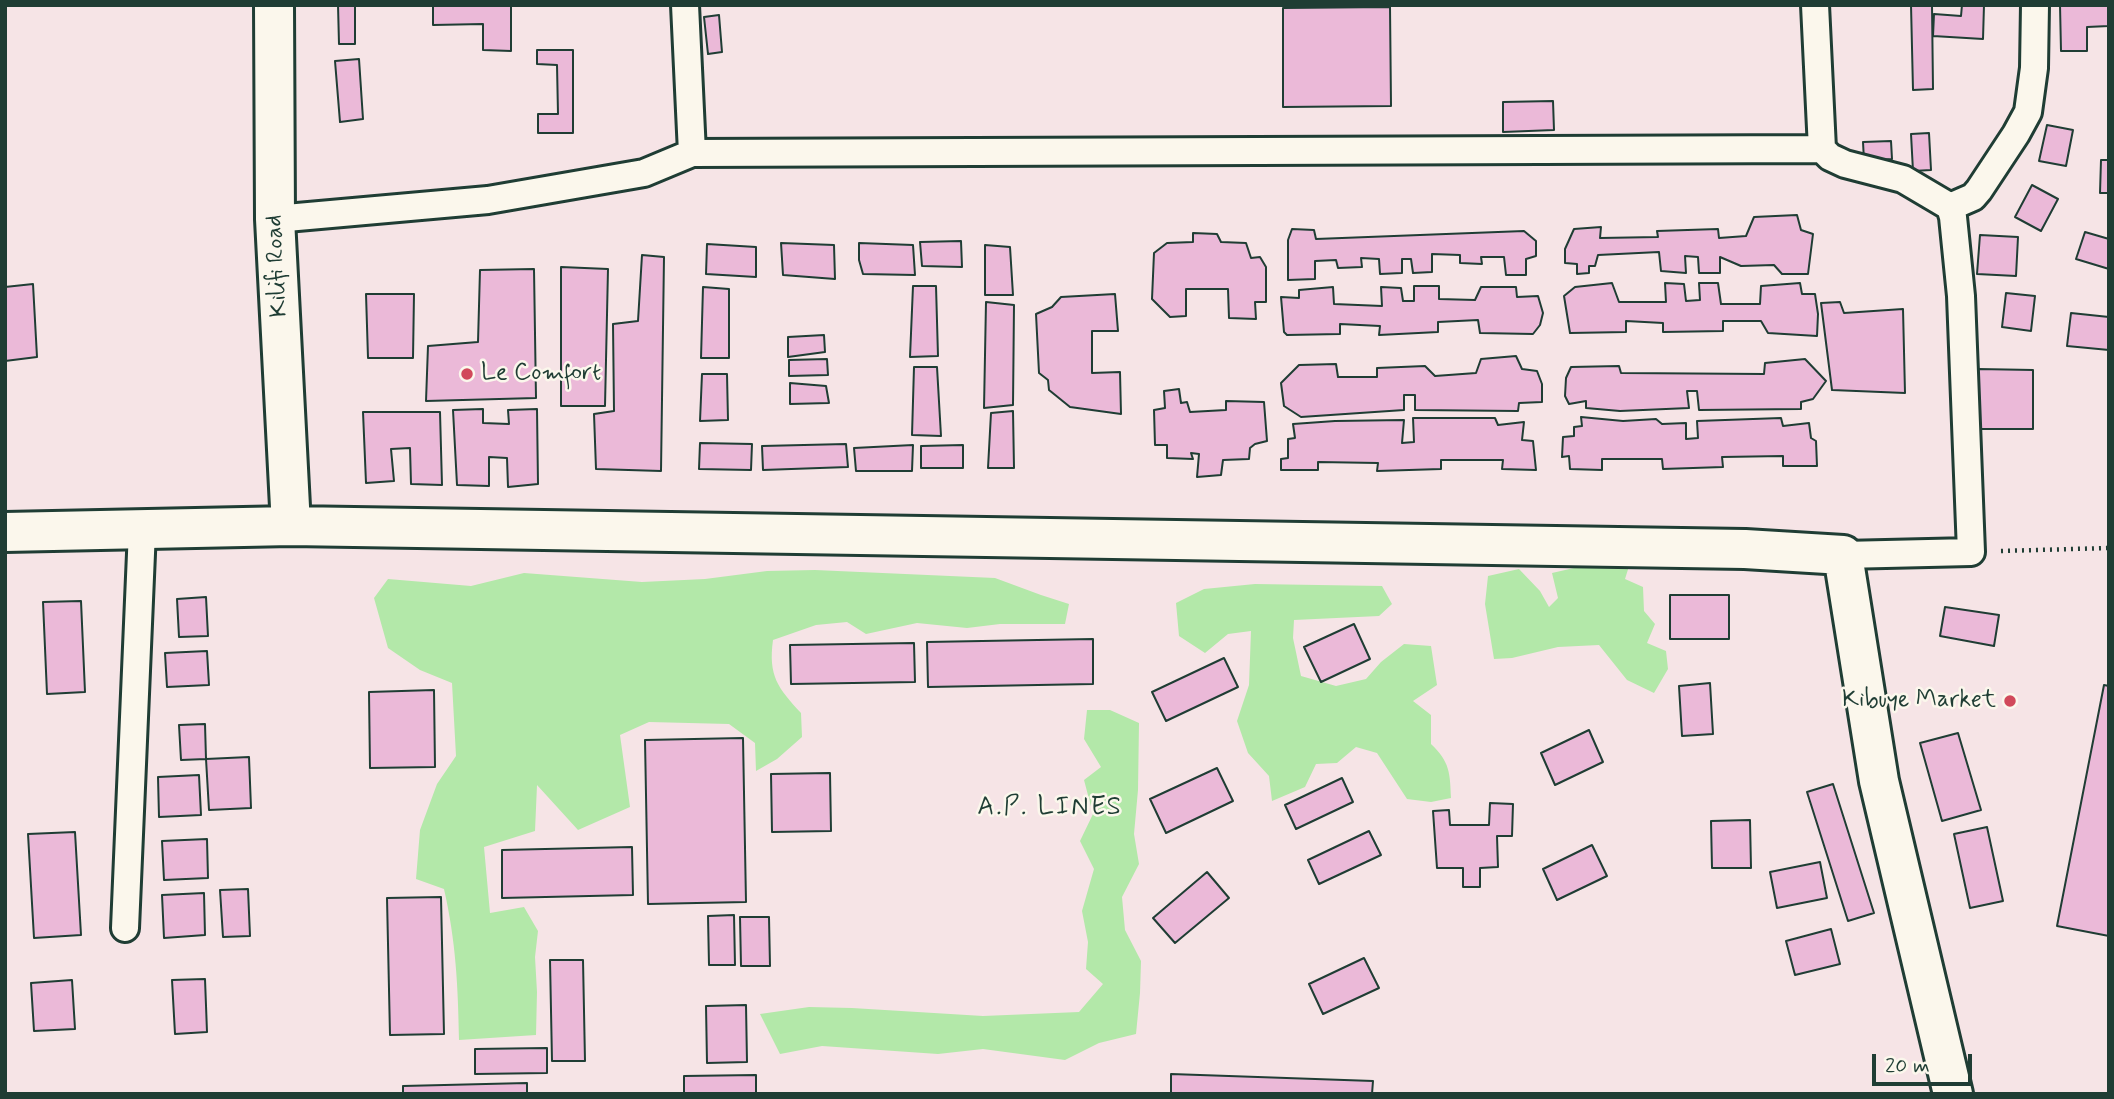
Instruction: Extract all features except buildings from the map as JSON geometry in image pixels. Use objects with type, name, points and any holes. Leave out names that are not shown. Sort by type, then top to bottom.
[{"type":"main road","name":"Kilifi Road","points":[[274,5],[275,219],[292,526]]},
{"type":"main road","points":[[5,531],[292,526],[1745,549],[1843,555],[1879,781],[1952,1094]]},
{"type":"street","points":[[685,5],[692,153]]},
{"type":"street","points":[[1815,5],[1822,149]]},
{"type":"street","points":[[1950,207],[1973,197],[1979,190],[2028,112],[2034,68],[2035,5]]},
{"type":"street","points":[[275,219],[488,200],[644,173],[692,153],[1822,149],[1835,160],[1845,164],[1903,179],[1950,207],[1961,296],[1971,552],[1843,555]]},
{"type":"street","points":[[125,928],[142,530]]},
{"type":"path","points":[[1971,552],[2109,548]]},
{"type":"green space","points":[[1630,563],[1625,579],[1643,587],[1644,611],[1655,624],[1647,643],[1666,651],[1668,669],[1654,693],[1627,680],[1599,645],[1558,647],[1512,658],[1494,659],[1485,604],[1488,576],[1519,569],[1540,591],[1549,607],[1558,598],[1552,573],[1587,565]]},
{"type":"green space","points":[[815,570],[995,578],[1069,604],[1065,624],[1000,624],[967,628],[917,623],[866,634],[847,622],[816,625],[773,640],[772,663],[776,681],[801,713],[802,737],[777,759],[756,771],[755,743],[729,724],[649,722],[620,735],[630,807],[578,830],[537,785],[535,831],[484,847],[490,913],[524,907],[538,931],[535,957],[536,1035],[459,1040],[456,964],[444,889],[416,879],[420,830],[437,784],[456,756],[452,683],[420,670],[388,648],[374,598],[388,579],[471,586],[524,573],[642,582],[705,579],[767,571]]},
{"type":"green space","points":[[1255,584],[1382,586],[1392,604],[1379,616],[1294,620],[1293,638],[1301,676],[1336,686],[1366,679],[1381,662],[1404,644],[1431,646],[1437,685],[1413,701],[1431,715],[1431,744],[1448,768],[1451,798],[1431,802],[1407,799],[1377,753],[1356,747],[1337,763],[1316,764],[1305,787],[1272,801],[1269,776],[1248,753],[1237,721],[1249,685],[1251,631],[1228,634],[1205,653],[1179,636],[1176,603],[1204,589]]},
{"type":"green space","points":[[1087,710],[1110,710],[1139,723],[1134,834],[1139,864],[1122,897],[1125,930],[1141,961],[1136,1034],[1099,1043],[1065,1060],[983,1049],[938,1054],[822,1046],[780,1054],[760,1014],[809,1007],[983,1016],[1079,1012],[1103,984],[1086,969],[1088,942],[1082,911],[1094,869],[1080,841],[1093,814],[1084,780],[1101,767],[1084,739]]},
{"type":"place","name":"Le Comfort","points":[[467,374]]},
{"type":"place","name":"Kibuye Market","points":[[2010,701]]},
{"type":"district","name":"A.P. LINES","points":[[1050,809]]}]
